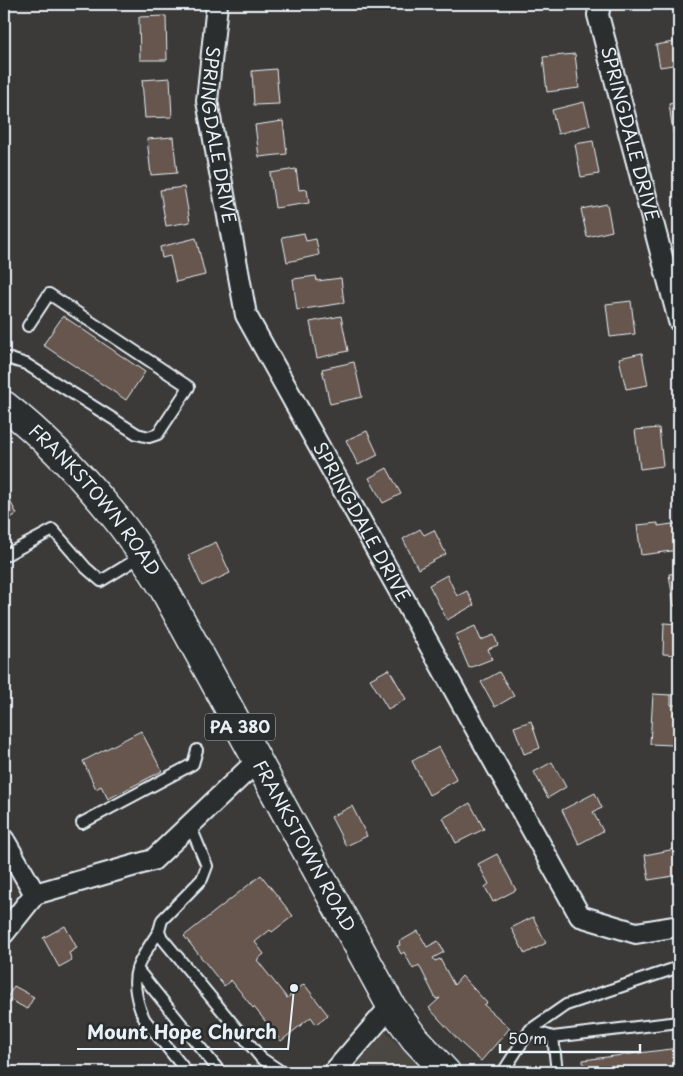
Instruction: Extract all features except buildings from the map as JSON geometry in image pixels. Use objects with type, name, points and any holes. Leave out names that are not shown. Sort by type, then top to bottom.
[{"type":"main road","name":"FRANKSTOWN ROAD","points":[[4,405],[41,436],[113,514],[164,589],[391,1006],[415,1039],[446,1072]]},
{"type":"street","name":"SPRINGDALE DRIVE","points":[[217,4],[208,101],[246,315],[580,916],[636,933],[679,926]]},
{"type":"street","name":"SPRINGDALE DRIVE","points":[[600,4],[598,16],[679,320]]},
{"type":"street","points":[[4,933],[35,894],[153,860],[258,760]]},
{"type":"street","points":[[4,840],[35,894]]},
{"type":"street","points":[[334,1072],[391,1006]]},
{"type":"lane","points":[[4,357],[26,364],[137,434],[149,436],[158,434],[189,387],[49,294],[28,326]]},
{"type":"lane","points":[[4,556],[53,530],[86,568],[101,581],[142,556]]},
{"type":"lane","points":[[82,823],[193,764],[197,750]]},
{"type":"lane","points":[[187,1072],[145,1020],[141,1012],[135,982],[137,969],[159,931],[162,920],[202,879],[207,866],[190,825]]},
{"type":"lane","points":[[159,931],[162,938],[261,1058],[282,1072]]},
{"type":"lane","points":[[503,1072],[530,1030],[566,1005],[679,967]]},
{"type":"lane","points":[[137,969],[220,1072]]},
{"type":"lane","points":[[530,1030],[553,1037],[679,1022]]},
{"type":"lane","points":[[553,1037],[557,1072]]},
{"type":"shaded area","points":[[384,1030],[426,1072],[352,1072]]},
{"type":"place","name":"Mount Hope Church","points":[[294,988]]}]
